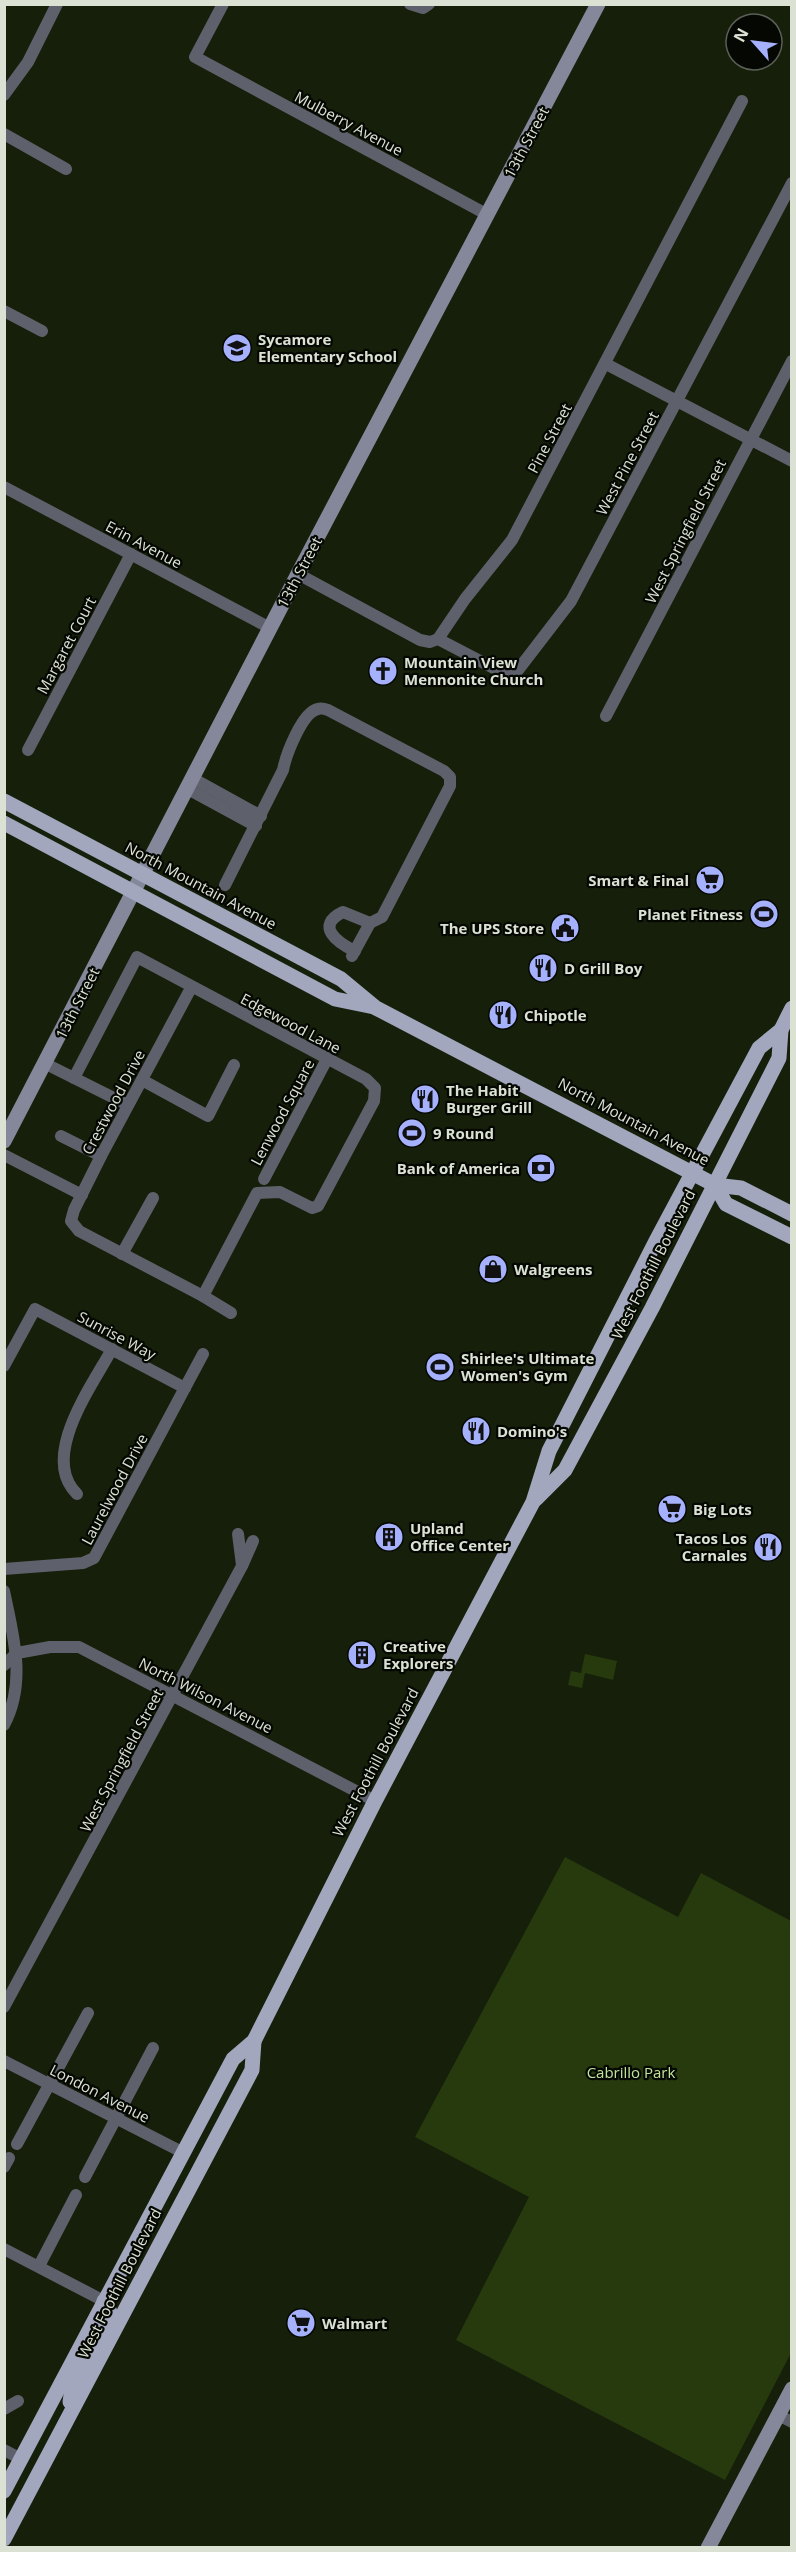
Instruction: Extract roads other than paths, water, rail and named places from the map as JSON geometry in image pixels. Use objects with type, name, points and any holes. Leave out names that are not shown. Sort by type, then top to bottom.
[{"type":"main road","name":"North Mountain Avenue","points":[[4,801],[340,979],[376,1008],[715,1185],[741,1188],[792,1214]]},
{"type":"main road","name":"North Mountain Avenue","points":[[4,823],[335,999],[376,1008]]},
{"type":"main road","name":"West Foothill Boulevard","points":[[533,1502],[565,1470],[652,1308],[779,1058],[781,1030],[792,1008]]},
{"type":"main road","name":"West Foothill Boulevard","points":[[4,2491],[229,2066],[233,2059],[254,2041],[375,1801],[533,1502],[549,1451],[693,1172],[759,1048],[781,1030]]},
{"type":"main road","name":"North Mountain Avenue","points":[[715,1185],[726,1204],[792,1238]]},
{"type":"main road","name":"West Foothill Boulevard","points":[[4,2539],[69,2420],[252,2070],[254,2041]]},
{"type":"main road","points":[[216,2136],[209,2128],[211,2118],[228,2082],[229,2066]]},
{"type":"main road","points":[[123,2314],[116,2303],[139,2253],[141,2230]]},
{"type":"main road","points":[[69,2420],[71,2394],[110,2312],[104,2301]]},
{"type":"street","points":[[4,94],[28,62],[57,4]]},
{"type":"street","name":"Mulberry Avenue","points":[[223,4],[195,57],[488,215]]},
{"type":"street","name":"13th Street","points":[[4,1141],[46,1064],[298,574],[598,4]]},
{"type":"street","name":"Pine Street","points":[[438,639],[465,599],[512,540],[742,100]]},
{"type":"street","points":[[4,135],[66,169]]},
{"type":"street","name":"West Pine Street","points":[[438,639],[507,675],[518,670],[571,601],[792,183]]},
{"type":"street","points":[[4,311],[42,331]]},
{"type":"street","name":"West Springfield Street","points":[[606,716],[792,361]]},
{"type":"street","points":[[606,364],[792,461]]},
{"type":"street","name":"Erin Avenue","points":[[4,487],[270,628]]},
{"type":"street","name":"Margaret Court","points":[[28,750],[131,554]]},
{"type":"street","points":[[298,574],[420,640],[430,642],[438,639]]},
{"type":"street","points":[[225,885],[283,770],[286,755],[308,715],[318,709],[328,710],[444,771],[450,777],[450,786],[382,917],[370,923],[354,953],[333,938],[330,931],[335,916],[343,912],[370,923]]},
{"type":"street","points":[[189,783],[258,821]]},
{"type":"street","name":"Edgewood Lane","points":[[75,1078],[137,957],[191,988],[366,1079],[375,1088],[374,1101],[318,1206],[312,1208],[280,1191],[257,1193],[203,1296]]},
{"type":"street","name":"Crestwood Drive","points":[[122,1254],[79,1232],[71,1221],[74,1210],[101,1156],[191,988]]},
{"type":"street","name":"Lenwood Square","points":[[264,1179],[327,1059]]},
{"type":"street","points":[[46,1064],[128,1105]]},
{"type":"street","points":[[142,1080],[208,1116],[234,1065]]},
{"type":"street","points":[[61,1136],[101,1156]]},
{"type":"street","points":[[4,1155],[82,1195]]},
{"type":"street","points":[[153,1198],[122,1254],[231,1312]]},
{"type":"street","name":"Sunrise Way","points":[[4,1366],[35,1309],[185,1388]]},
{"type":"street","points":[[77,1494],[69,1486],[64,1475],[66,1439],[112,1350]]},
{"type":"street","name":"Laurelwood Drive","points":[[4,1569],[83,1563],[94,1558],[203,1354]]},
{"type":"street","points":[[238,1534],[242,1566]]},
{"type":"street","name":"West Springfield Street","points":[[4,2007],[242,1566],[253,1541]]},
{"type":"street","points":[[4,1591],[17,1653],[17,1678],[13,1701],[11,1712],[4,1725]]},
{"type":"street","name":"North Wilson Avenue","points":[[17,1653],[50,1647],[79,1647],[375,1801]]},
{"type":"street","points":[[4,1665],[17,1653]]},
{"type":"street","points":[[17,2144],[87,2013]]},
{"type":"street","points":[[85,2177],[153,2048]]},
{"type":"street","name":"London Avenue","points":[[4,2061],[182,2152]]},
{"type":"street","points":[[39,2266],[76,2195]]},
{"type":"street","points":[[4,2249],[104,2301]]},
{"type":"street","points":[[708,2547],[785,2418],[792,2389]]},
{"type":"street","points":[[4,2409],[18,2401]]},
{"type":"street","points":[[4,2450],[21,2459]]},
{"type":"place","name":"Sycamore Elementary School","points":[[237,348]]},
{"type":"place","name":"Mountain View Mennonite Church","points":[[383,671]]},
{"type":"place","name":"Smart & Final","points":[[710,880]]},
{"type":"place","name":"Planet Fitness","points":[[764,914]]},
{"type":"place","name":"The UPS Store","points":[[565,928]]},
{"type":"place","name":"D Grill Boy","points":[[543,968]]},
{"type":"place","name":"Chipotle","points":[[503,1015]]},
{"type":"place","name":"The Habit Burger Grill","points":[[425,1099]]},
{"type":"place","name":"9 Round","points":[[412,1133]]},
{"type":"place","name":"Bank of America","points":[[541,1168]]},
{"type":"place","name":"Walgreens","points":[[493,1269]]},
{"type":"place","name":"Shirlee's Ultimate Women's Gym","points":[[440,1367]]},
{"type":"place","name":"Domino's","points":[[476,1431]]},
{"type":"place","name":"Big Lots","points":[[672,1509]]},
{"type":"place","name":"Upland Office Center","points":[[389,1537]]},
{"type":"place","name":"Tacos Los Carnales","points":[[768,1547]]},
{"type":"place","name":"Creative Explorers","points":[[362,1655]]},
{"type":"place","name":"Walmart","points":[[301,2323]]},
{"type":"park label","name":"Cabrillo Park","points":[[631,2072]]}]
